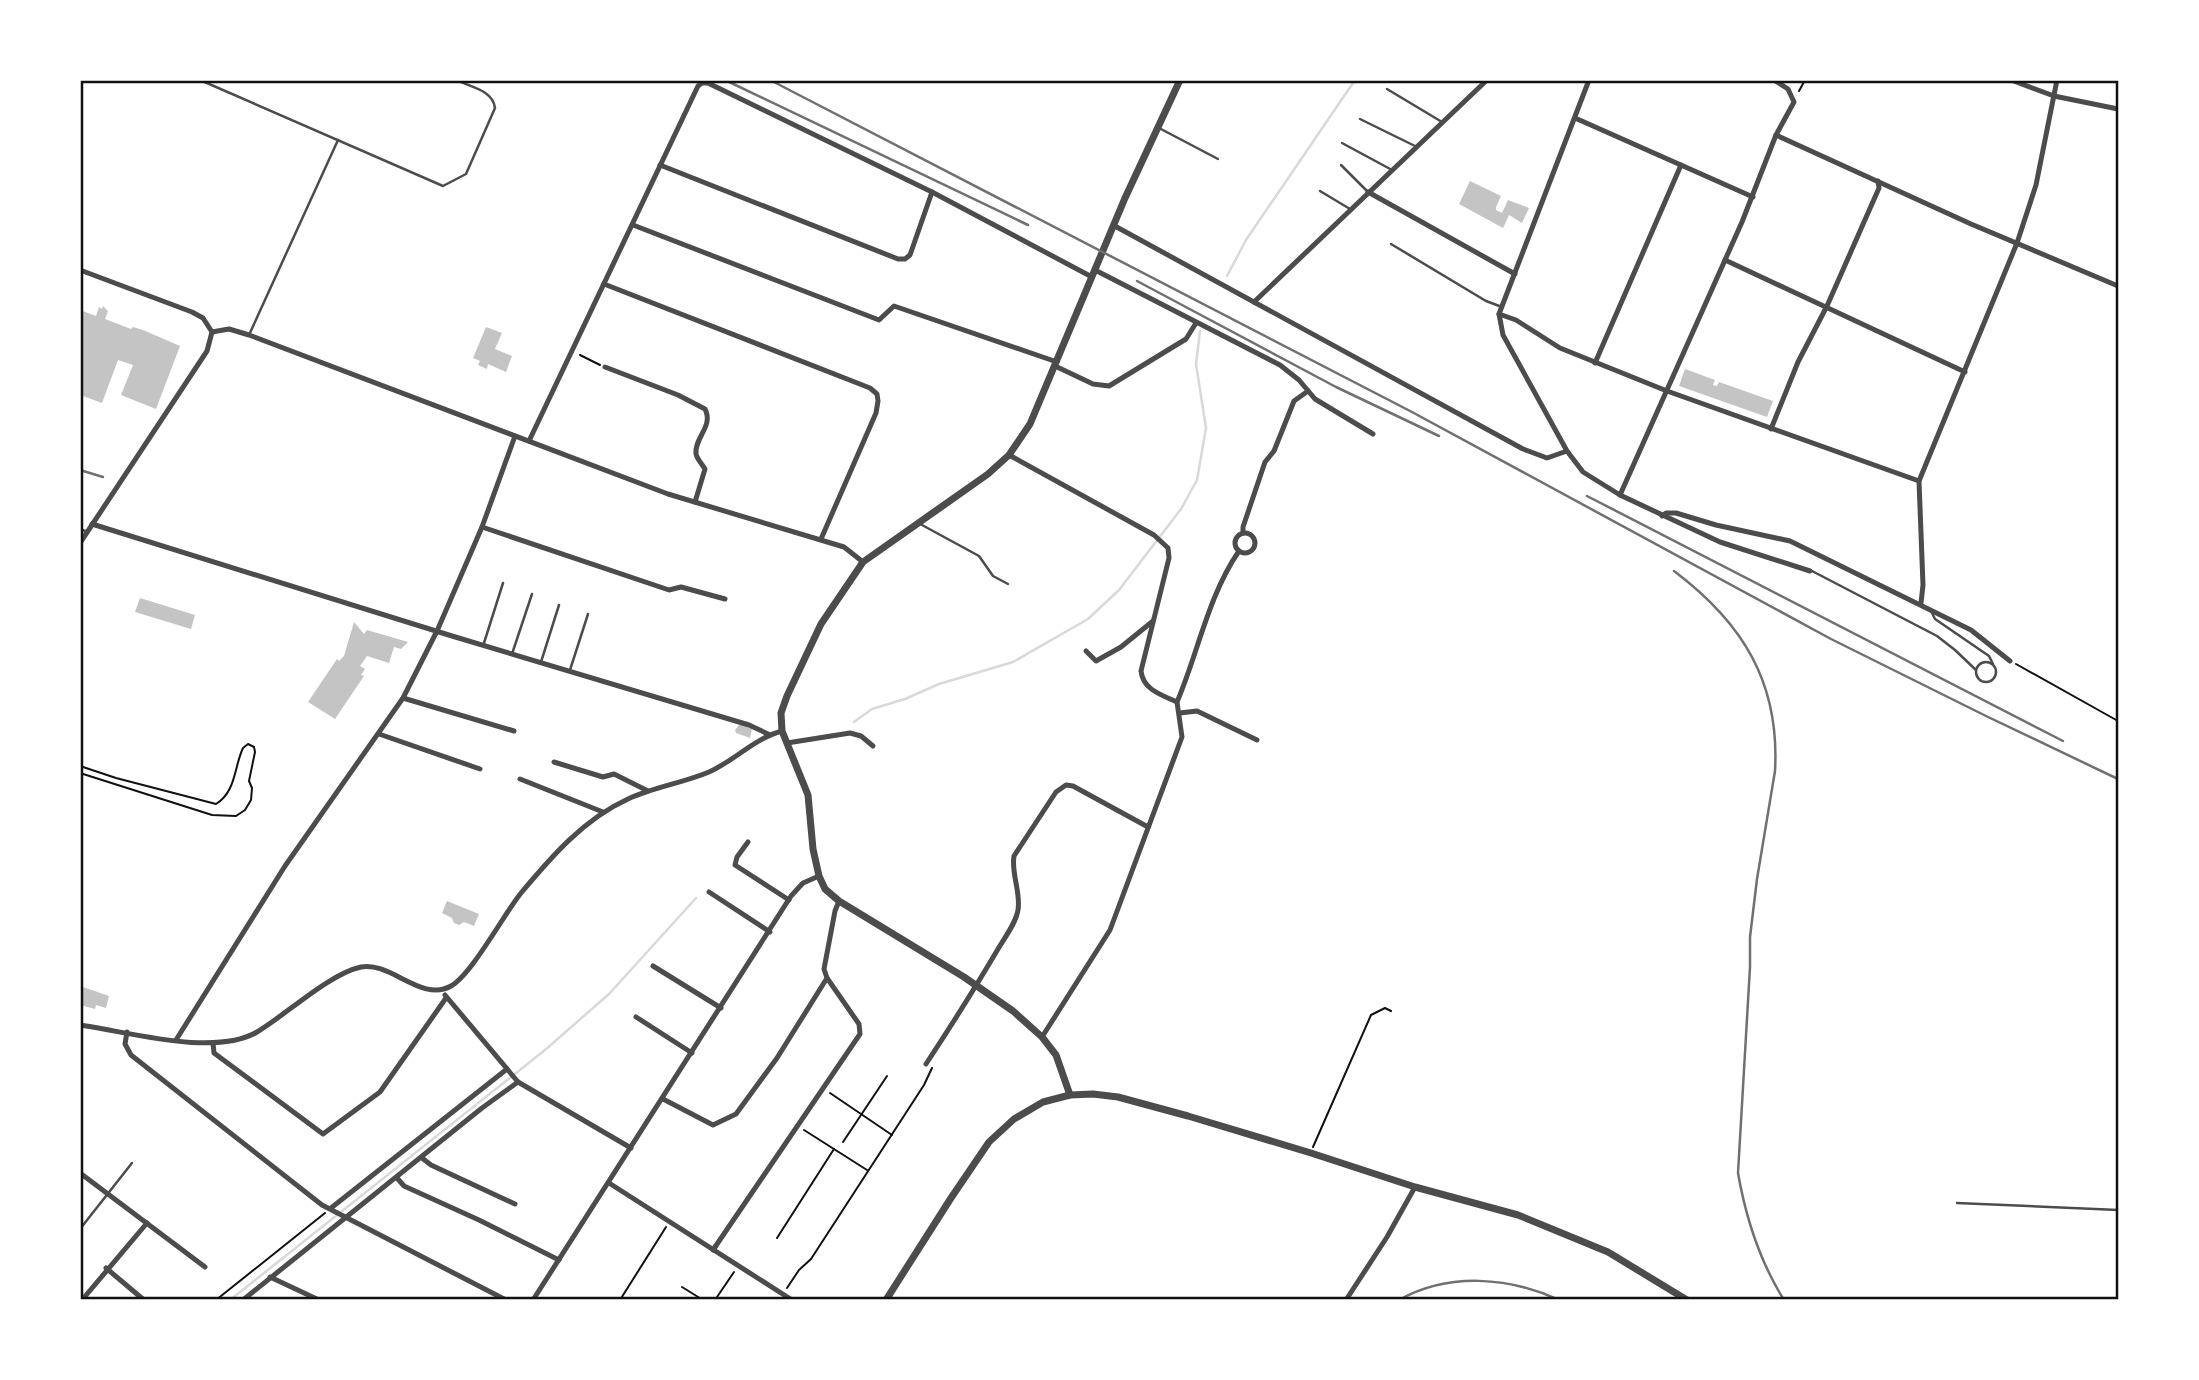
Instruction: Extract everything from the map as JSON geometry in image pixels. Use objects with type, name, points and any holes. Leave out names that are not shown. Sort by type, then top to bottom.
[{"type":"street","points":[[1070,1096],[1056,1055],[1013,1011],[977,985],[839,901],[825,889],[813,849],[808,795],[780,722],[783,705],[821,624],[863,562],[988,474],[1009,454],[1030,424],[1113,225],[1180,80]]},
{"type":"street","points":[[1254,302],[1487,80]]},
{"type":"street","points":[[1589,80],[1499,314],[1503,335],[1567,451],[1583,472],[1620,495],[1720,542],[1810,570]]},
{"type":"street","points":[[1620,495],[1753,197],[1776,135],[1794,102],[1788,89],[1774,80]]},
{"type":"street","points":[[2011,80],[2054,96],[2119,109]]},
{"type":"street","points":[[1921,603],[1923,585],[1919,481],[2017,243],[2036,185],[2057,80]]},
{"type":"street","points":[[529,441],[698,86],[702,83],[708,83],[932,192],[1280,365],[1299,380],[1315,399],[1373,434]]},
{"type":"street","points":[[1575,118],[1753,197]]},
{"type":"street","points":[[1776,135],[2119,286]]},
{"type":"street","points":[[660,165],[898,259],[905,259],[910,255],[932,192]]},
{"type":"street","points":[[1595,363],[1681,165]]},
{"type":"street","points":[[1771,429],[1798,362],[1827,306],[1879,187],[1878,181]]},
{"type":"street","points":[[1368,192],[1515,274]]},
{"type":"street","points":[[633,225],[879,320],[894,306],[1056,364],[1093,384],[1109,386],[1186,339],[1196,323]]},
{"type":"street","points":[[1113,225],[1524,449],[1547,458],[1567,451]]},
{"type":"street","points":[[1725,260],[1965,372]]},
{"type":"street","points":[[80,270],[192,312],[203,318],[212,332],[207,351],[80,543]]},
{"type":"street","points":[[604,285],[870,388],[877,394],[876,413],[821,539]]},
{"type":"street","points":[[1499,314],[1516,320],[1560,348],[1595,363],[1919,481]]},
{"type":"street","points":[[212,332],[229,329],[249,335],[695,502],[844,547],[863,562]]},
{"type":"street","points":[[605,368],[678,395],[705,409],[708,421],[696,452],[696,458],[705,469],[695,502]]},
{"type":"street","points":[[1244,533],[1242,527],[1265,462],[1273,452],[1294,401],[1308,391]]},
{"type":"street","points":[[176,1040],[285,866],[403,698],[438,631],[482,527],[515,436]]},
{"type":"street","points":[[1009,454],[1154,535],[1168,548],[1169,558],[1141,671],[1142,678],[1151,690],[1177,702]]},
{"type":"street","points":[[1662,516],[1676,513],[1716,525],[1782,538],[1921,603],[1971,630],[2011,661]]},
{"type":"street","points":[[92,524],[750,725],[768,734]]},
{"type":"street","points":[[482,527],[669,590],[681,587],[725,599]]},
{"type":"street","points":[[1244,533],[1252,535],[1256,541],[1251,552],[1245,554],[1239,551],[1235,545],[1236,538],[1244,533]]},
{"type":"street","points":[[1042,1038],[1110,930],[1182,737],[1177,702],[1213,604],[1239,551]]},
{"type":"street","points":[[1086,651],[1097,661],[1122,648],[1153,621]]},
{"type":"street","points":[[403,698],[514,732]]},
{"type":"street","points":[[1180,713],[1197,711],[1257,740]]},
{"type":"street","points":[[80,1033],[82,1025],[176,1040],[229,1043],[255,1033],[328,984],[361,967],[372,967],[424,987],[442,989],[458,980],[520,895],[559,849],[603,812],[648,791],[707,773],[741,754],[768,734],[782,731]]},
{"type":"street","points":[[787,743],[850,733],[861,736],[873,747]]},
{"type":"street","points":[[379,734],[480,769]]},
{"type":"street","points":[[554,762],[603,777],[614,774],[648,791]]},
{"type":"street","points":[[520,779],[603,812]]},
{"type":"street","points":[[926,1064],[977,985],[1018,912],[1012,868],[1014,856],[1055,792],[1066,785],[1073,786],[1148,827]]},
{"type":"street","points":[[748,842],[737,857],[735,865],[789,900]]},
{"type":"street","points":[[533,1300],[789,900],[803,883],[819,876]]},
{"type":"street","points":[[709,892],[770,932]]},
{"type":"street","points":[[713,1250],[860,1034],[859,1024],[827,978],[825,962],[839,901]]},
{"type":"street","points":[[653,966],[721,1008]]},
{"type":"street","points":[[663,1099],[713,1125],[736,1114],[777,1058],[827,978]]},
{"type":"street","points":[[442,989],[446,998],[518,1082],[631,1148]]},
{"type":"street","points":[[213,1043],[214,1053],[323,1134],[380,1092],[446,998]]},
{"type":"street","points":[[636,1017],[692,1053]]},
{"type":"street","points":[[127,1032],[125,1044],[131,1055],[311,1197],[346,1218],[506,1300]]},
{"type":"street","points":[[331,1209],[507,1069]]},
{"type":"street","points":[[243,1300],[488,1103],[518,1082]]},
{"type":"street","points":[[886,1300],[989,1142],[1014,1119],[1043,1102],[1093,1094],[1118,1097],[1311,1153],[1415,1187],[1518,1215],[1608,1252],[1687,1300]]},
{"type":"street","points":[[422,1158],[431,1165],[515,1204]]},
{"type":"street","points":[[80,1173],[205,1267]]},
{"type":"street","points":[[397,1178],[404,1186],[559,1260]]},
{"type":"street","points":[[609,1183],[792,1300]]},
{"type":"street","points":[[1346,1300],[1387,1237],[1415,1187]]},
{"type":"street","points":[[82,1300],[106,1268],[147,1223]]},
{"type":"street","points":[[106,1268],[144,1300]]},
{"type":"street","points":[[270,1277],[319,1300]]},
{"type":"lane","points":[[200,80],[443,186],[466,174],[495,108],[490,95],[456,80]]},
{"type":"lane","points":[[1387,89],[1442,122]]},
{"type":"lane","points":[[1360,119],[1417,147]]},
{"type":"lane","points":[[1157,128],[1218,159]]},
{"type":"lane","points":[[249,335],[338,139]]},
{"type":"lane","points":[[1342,143],[1392,170]]},
{"type":"lane","points":[[1341,165],[1368,192]]},
{"type":"lane","points":[[1320,191],[1350,209]]},
{"type":"lane","points":[[1391,244],[1486,301],[1502,307]]},
{"type":"lane","points":[[919,523],[979,556],[993,576],[1008,584]]},
{"type":"lane","points":[[80,529],[88,531]]},
{"type":"lane","points":[[1810,570],[1937,636],[1976,670],[1979,680],[1989,682],[1996,674],[1989,656],[1935,619],[1931,609]]},
{"type":"lane","points":[[484,645],[503,583]]},
{"type":"lane","points":[[512,654],[532,594]]},
{"type":"lane","points":[[541,663],[559,605]]},
{"type":"lane","points":[[570,671],[588,614]]},
{"type":"lane","points":[[1976,670],[1983,662],[1993,664]]},
{"type":"lane","points":[[80,1229],[132,1163]]},
{"type":"lane","points":[[1957,1203],[2119,1210]]},
{"type":"path","points":[[1792,96],[1798,92],[1805,80]]},
{"type":"path","points":[[572,352],[605,368]]},
{"type":"path","points":[[2011,661],[2119,722]]},
{"type":"path","points":[[80,766],[216,804],[224,799],[228,792],[243,748],[248,744],[254,747],[255,752],[249,781],[252,788],[251,800],[245,810],[236,816],[212,814],[80,773]]},
{"type":"path","points":[[1311,1153],[1371,1016],[1385,1008],[1391,1010]]},
{"type":"path","points":[[784,1294],[799,1270],[811,1259],[933,1067]]},
{"type":"path","points":[[843,1142],[887,1076]]},
{"type":"path","points":[[823,1088],[892,1135]]},
{"type":"path","points":[[797,1126],[868,1171]]},
{"type":"path","points":[[777,1238],[835,1149]]},
{"type":"path","points":[[216,1300],[331,1209]]},
{"type":"path","points":[[620,1300],[670,1221]]},
{"type":"path","points":[[715,1300],[738,1265]]},
{"type":"path","points":[[682,1287],[703,1300]]},
{"type":"building","points":[[1470,181],[1501,196],[1496,210],[1502,213],[1508,200],[1529,208],[1522,223],[1509,215],[1503,228],[1459,204]]},
{"type":"building","points":[[103,306],[108,311],[105,319],[131,329],[133,327],[143,330],[180,346],[156,409],[121,395],[133,365],[118,360],[102,403],[80,395],[80,310],[96,316],[99,307],[102,309]]},
{"type":"building","points":[[486,327],[502,333],[495,349],[512,356],[506,372],[488,364],[487,369],[478,365],[480,361],[473,358]]},
{"type":"building","points":[[1685,369],[1715,380],[1713,385],[1717,386],[1719,382],[1773,401],[1767,417],[1679,386]]},
{"type":"building","points":[[140,598],[195,615],[191,629],[135,612]]},
{"type":"building","points":[[354,622],[364,634],[367,630],[408,642],[401,649],[394,647],[389,663],[367,656],[360,666],[365,669],[361,675],[364,676],[335,719],[308,702],[337,659],[339,661],[344,656]]},
{"type":"building","points":[[740,724],[752,729],[750,738],[736,733],[735,730]]},
{"type":"building","points":[[447,901],[479,914],[474,926],[464,922],[459,925],[454,923],[452,918],[442,913]]},
{"type":"building","points":[[83,987],[109,996],[106,1008],[96,1005],[95,1009],[80,1005]]},
{"type":"waterway","points":[[1227,276],[1246,240],[1355,80]]},
{"type":"waterway","points":[[854,722],[872,709],[905,699],[939,684],[1013,662],[1088,619],[1119,590],[1181,509],[1197,480],[1206,428],[1196,364],[1200,331]]},
{"type":"waterway","points":[[230,1300],[545,1050],[609,994],[696,898]]},
{"type":"railway","points":[[725,80],[1028,225]]},
{"type":"railway","points":[[770,80],[1412,412],[1831,639],[2118,779]]},
{"type":"railway","points":[[1137,281],[1336,387],[1439,436]]},
{"type":"railway","points":[[80,470],[103,477]]},
{"type":"railway","points":[[1587,496],[2063,741]]},
{"type":"railway","points":[[1674,571],[1720,612],[1738,634],[1752,657],[1771,710],[1775,771],[1750,937],[1738,1173],[1755,1239],[1767,1270],[1784,1300]]},
{"type":"railway","points":[[1399,1300],[1438,1285],[1479,1281],[1520,1286],[1559,1300]]}]
